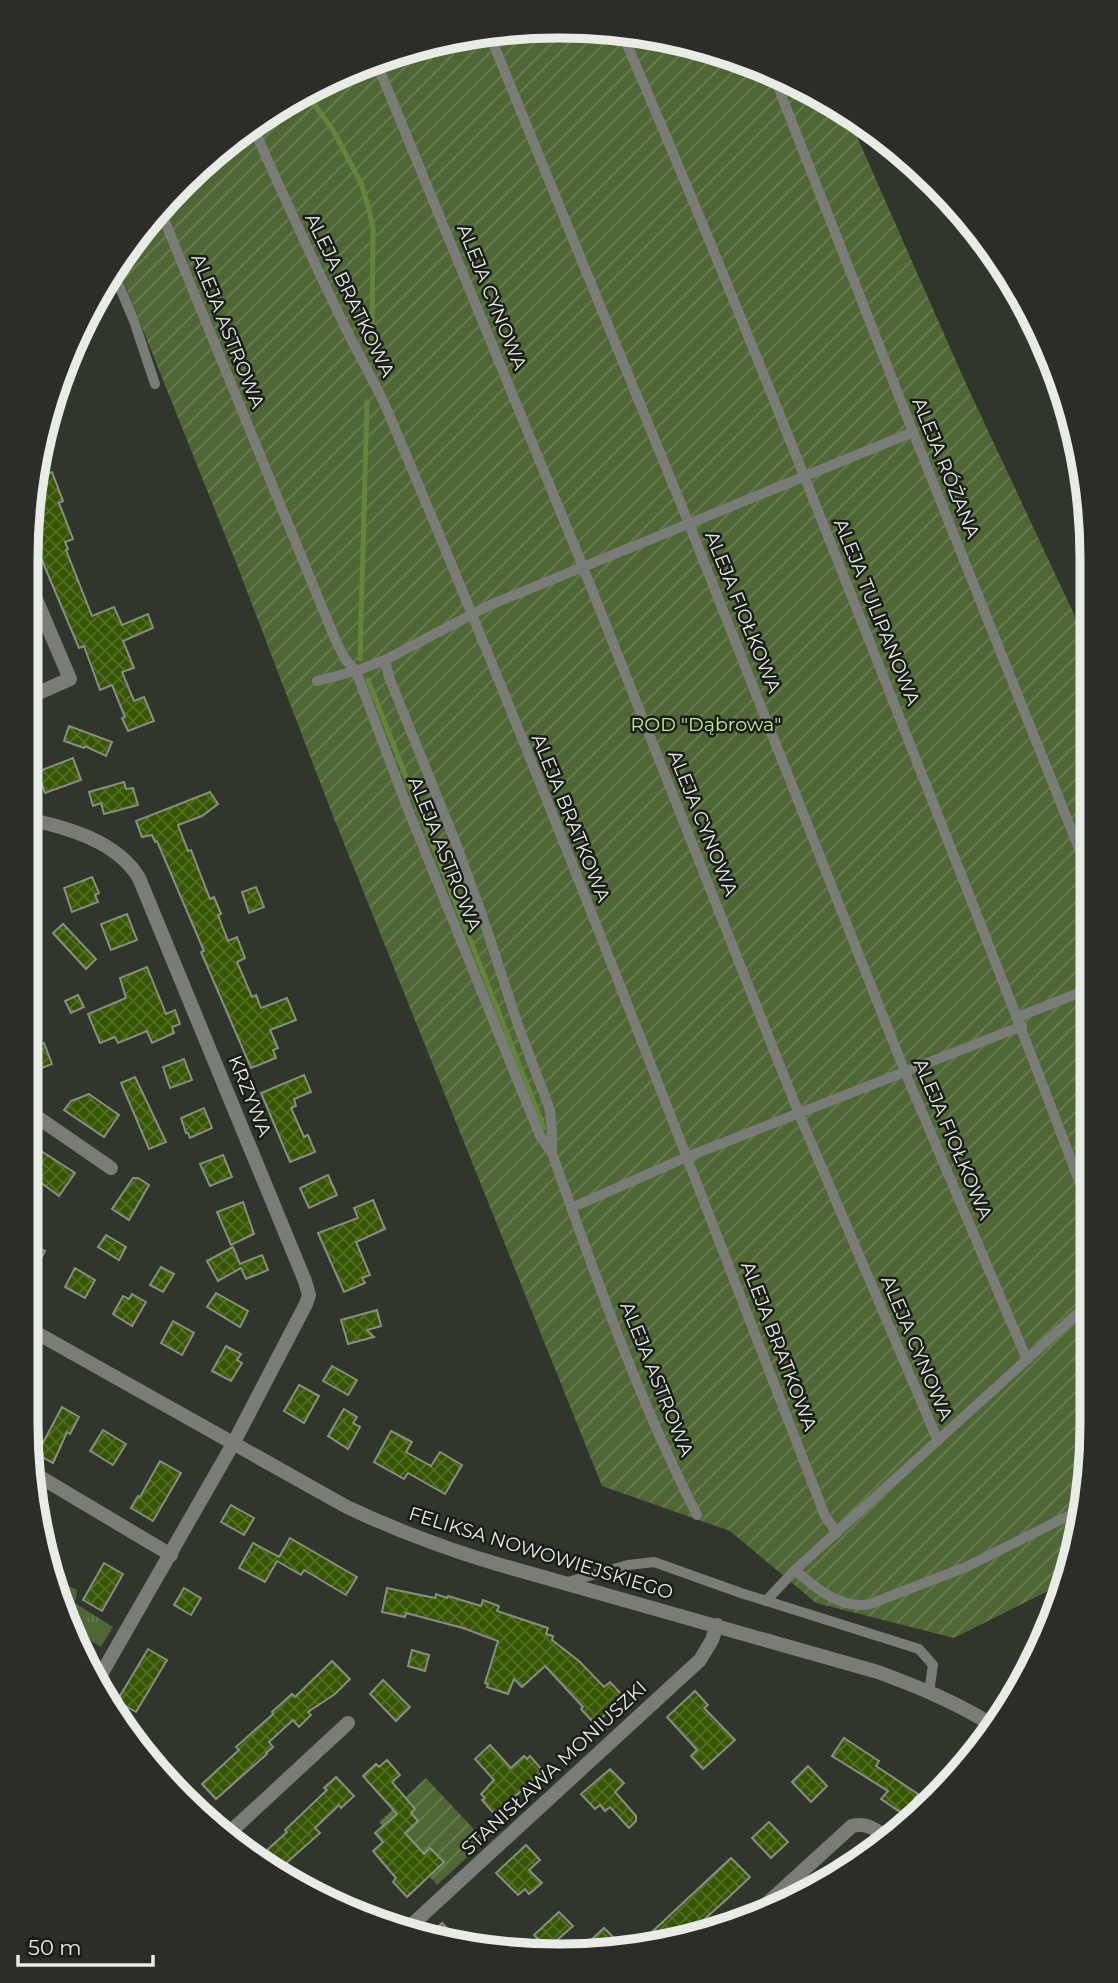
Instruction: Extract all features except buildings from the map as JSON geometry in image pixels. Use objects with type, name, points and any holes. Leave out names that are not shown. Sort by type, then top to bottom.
[{"type":"street","points":[[38,604],[70,679],[38,693]]},
{"type":"street","name":"KRZYWA","points":[[38,822],[66,830],[118,853],[135,871],[309,1295],[233,1444],[102,1673]]},
{"type":"street","points":[[38,1118],[111,1168]]},
{"type":"street","name":"FELIKSA NOWOWIEJSKIEGO","points":[[38,1335],[347,1507],[393,1529],[443,1548],[878,1672],[967,1709],[986,1721]]},
{"type":"street","points":[[42,1479],[171,1555]]},
{"type":"street","name":"STANISŁAWA MONIUSZKI","points":[[413,1924],[700,1660],[717,1625]]},
{"type":"street","points":[[233,1829],[348,1723]]},
{"type":"street","points":[[773,1898],[852,1826],[862,1824],[880,1834]]},
{"type":"lane","name":"ALEJA FIOŁKOWA","points":[[493,43],[689,524],[905,1072],[1027,1360]]},
{"type":"lane","name":"ALEJA TULIPANOWA","points":[[626,43],[682,171],[804,476],[1020,1022],[1080,1184]]},
{"type":"lane","name":"ALEJA CYNOWA","points":[[380,71],[583,567],[799,1114],[938,1441]]},
{"type":"lane","name":"ALEJA RÓŻANA","points":[[779,88],[1080,854]]},
{"type":"lane","name":"ALEJA BRATKOWA","points":[[257,135],[297,227],[386,406],[687,1157],[825,1516],[837,1533]]},
{"type":"lane","name":"ALEJA ASTROWA","points":[[164,220],[335,639],[345,659],[356,671],[407,807],[540,1136],[552,1153],[635,1377],[697,1515]]},
{"type":"lane","points":[[118,283],[155,384]]},
{"type":"lane","points":[[317,681],[385,660],[471,613],[913,432]]},
{"type":"lane","points":[[385,660],[389,677],[461,858],[550,1110],[552,1153]]},
{"type":"lane","points":[[571,1208],[687,1157],[905,1072],[1080,993]]},
{"type":"lane","points":[[766,1601],[791,1574],[1080,1311]]},
{"type":"lane","points":[[791,1574],[831,1596],[859,1606],[870,1604],[966,1567],[1071,1514]]},
{"type":"lane","points":[[564,1583],[628,1565],[654,1562],[766,1601],[919,1649],[933,1665],[929,1692]]},
{"type":"green space","name":"ROD \"Dąbrowa\"","points":[[559,38],[627,43],[694,56],[726,66],[789,92],[854,130],[967,386],[1080,627],[1080,1424],[1075,1492],[1062,1559],[1053,1589],[954,1638],[816,1603],[730,1531],[602,1486],[331,811],[237,565],[122,277],[146,242],[191,191],[242,146],[270,126],[329,92],[360,78],[424,56],[491,43]]},
{"type":"green space","points":[[64,1584],[77,1590],[75,1603],[113,1627],[101,1647],[84,1637]]},
{"type":"green space","points":[[426,1778],[485,1841],[437,1885],[429,1876],[444,1862],[430,1848],[424,1854],[391,1835],[379,1822]]},
{"type":"waterway","points":[[312,101],[333,130],[361,183],[368,206],[373,227],[372,353]]},
{"type":"waterway","points":[[360,659],[367,402]]},
{"type":"waterway","points":[[368,680],[544,1128]]}]
